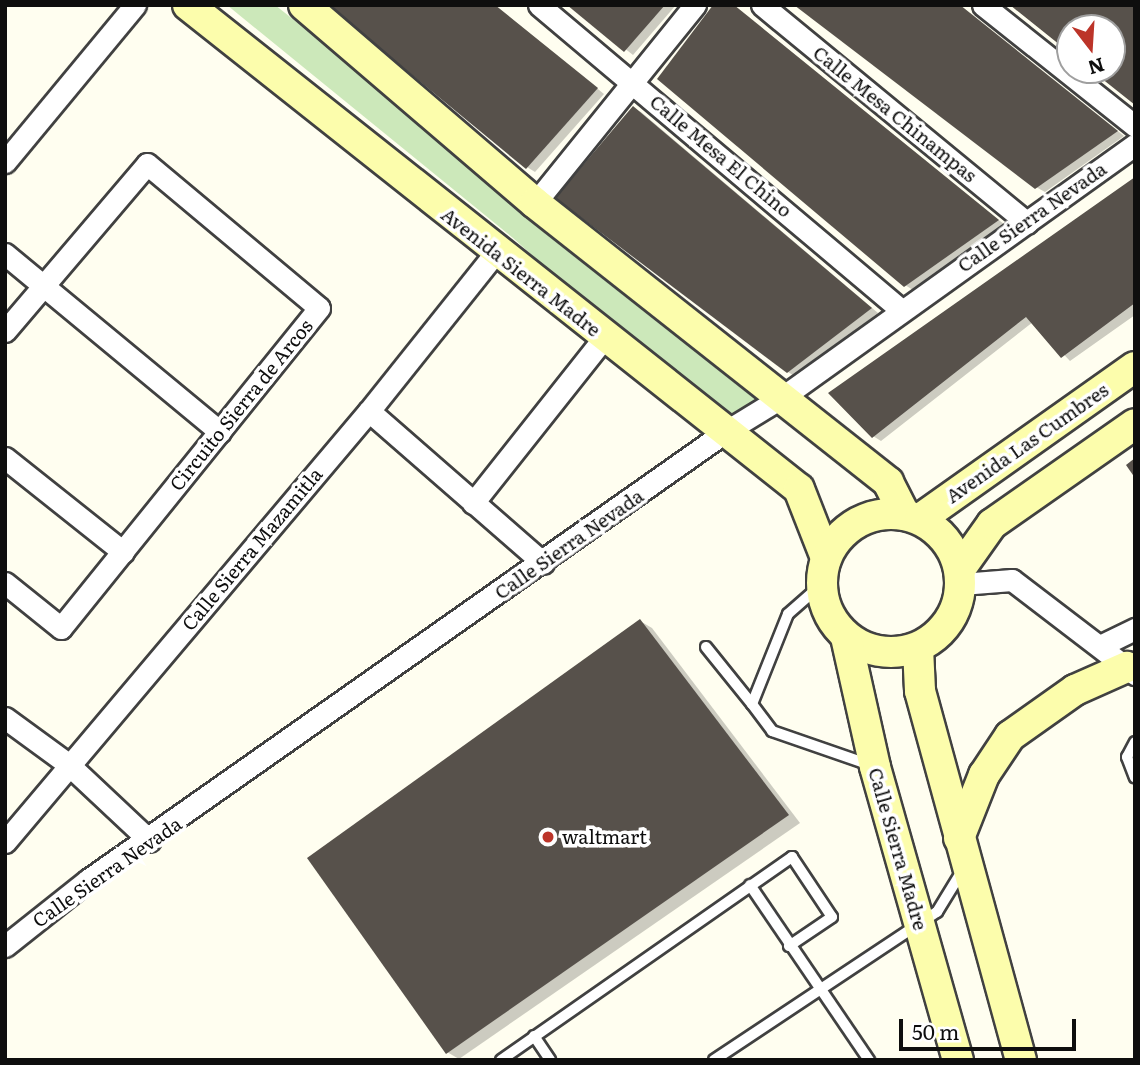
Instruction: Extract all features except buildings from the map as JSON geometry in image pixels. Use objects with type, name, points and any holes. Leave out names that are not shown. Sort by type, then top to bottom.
[{"type":"street","points":[[5,162],[135,5]]},
{"type":"street","name":"Avenida Sierra Madre","points":[[188,5],[495,253],[799,488],[823,571]]},
{"type":"street","points":[[304,5],[535,203],[784,396],[888,482],[912,517],[945,540],[960,576]]},
{"type":"street","name":"Calle Mesa El Chino","points":[[539,5],[634,82],[901,310]]},
{"type":"street","points":[[535,203],[695,5]]},
{"type":"street","name":"Calle Mesa Chinampas","points":[[762,5],[1027,223]]},
{"type":"street","points":[[983,5],[1135,126]]},
{"type":"street","name":"Calle Sierra Nevada","points":[[5,946],[88,880],[150,841],[725,432],[784,396],[1135,145]]},
{"type":"street","name":"Circuito Sierra de Arcos","points":[[5,331],[147,164],[319,308],[61,628],[5,583]]},
{"type":"street","name":"Calle Sierra Mazamitla","points":[[5,842],[68,764],[369,411],[495,253]]},
{"type":"street","points":[[5,254],[220,432]]},
{"type":"street","points":[[473,503],[604,338]]},
{"type":"street","name":"Avenida Las Cumbres","points":[[912,517],[1135,367]]},
{"type":"street","points":[[369,411],[543,563]]},
{"type":"street","points":[[912,517],[873,516],[844,532],[823,571],[832,621],[846,637],[881,651],[918,648],[941,633],[956,610],[960,576],[992,524],[1135,424]]},
{"type":"street","points":[[5,458],[123,552]]},
{"type":"street","points":[[960,576],[1012,580],[1132,668]]},
{"type":"street","points":[[1100,646],[1135,629]]},
{"type":"street","name":"Calle Sierra Madre","points":[[846,637],[875,767],[958,1060]]},
{"type":"street","points":[[918,648],[920,691],[962,852],[1021,1058]]},
{"type":"street","points":[[962,852],[984,775],[1010,736],[1074,690],[1132,668]]},
{"type":"street","points":[[5,718],[68,764],[150,841]]},
{"type":"lane","points":[[752,705],[788,614],[823,571]]},
{"type":"lane","points":[[706,647],[772,731],[875,767]]},
{"type":"lane","points":[[1135,742],[1127,757],[1135,778]]},
{"type":"lane","points":[[714,1060],[937,912],[962,852]]},
{"type":"lane","points":[[501,1060],[792,858],[832,917],[789,946]]},
{"type":"lane","points":[[750,885],[869,1060]]},
{"type":"lane","points":[[534,1036],[550,1060]]},
{"type":"green space","points":[[227,5],[275,5],[765,393],[724,427],[513,238]]},
{"type":"place","name":"waltmart","points":[[548,837]]}]
